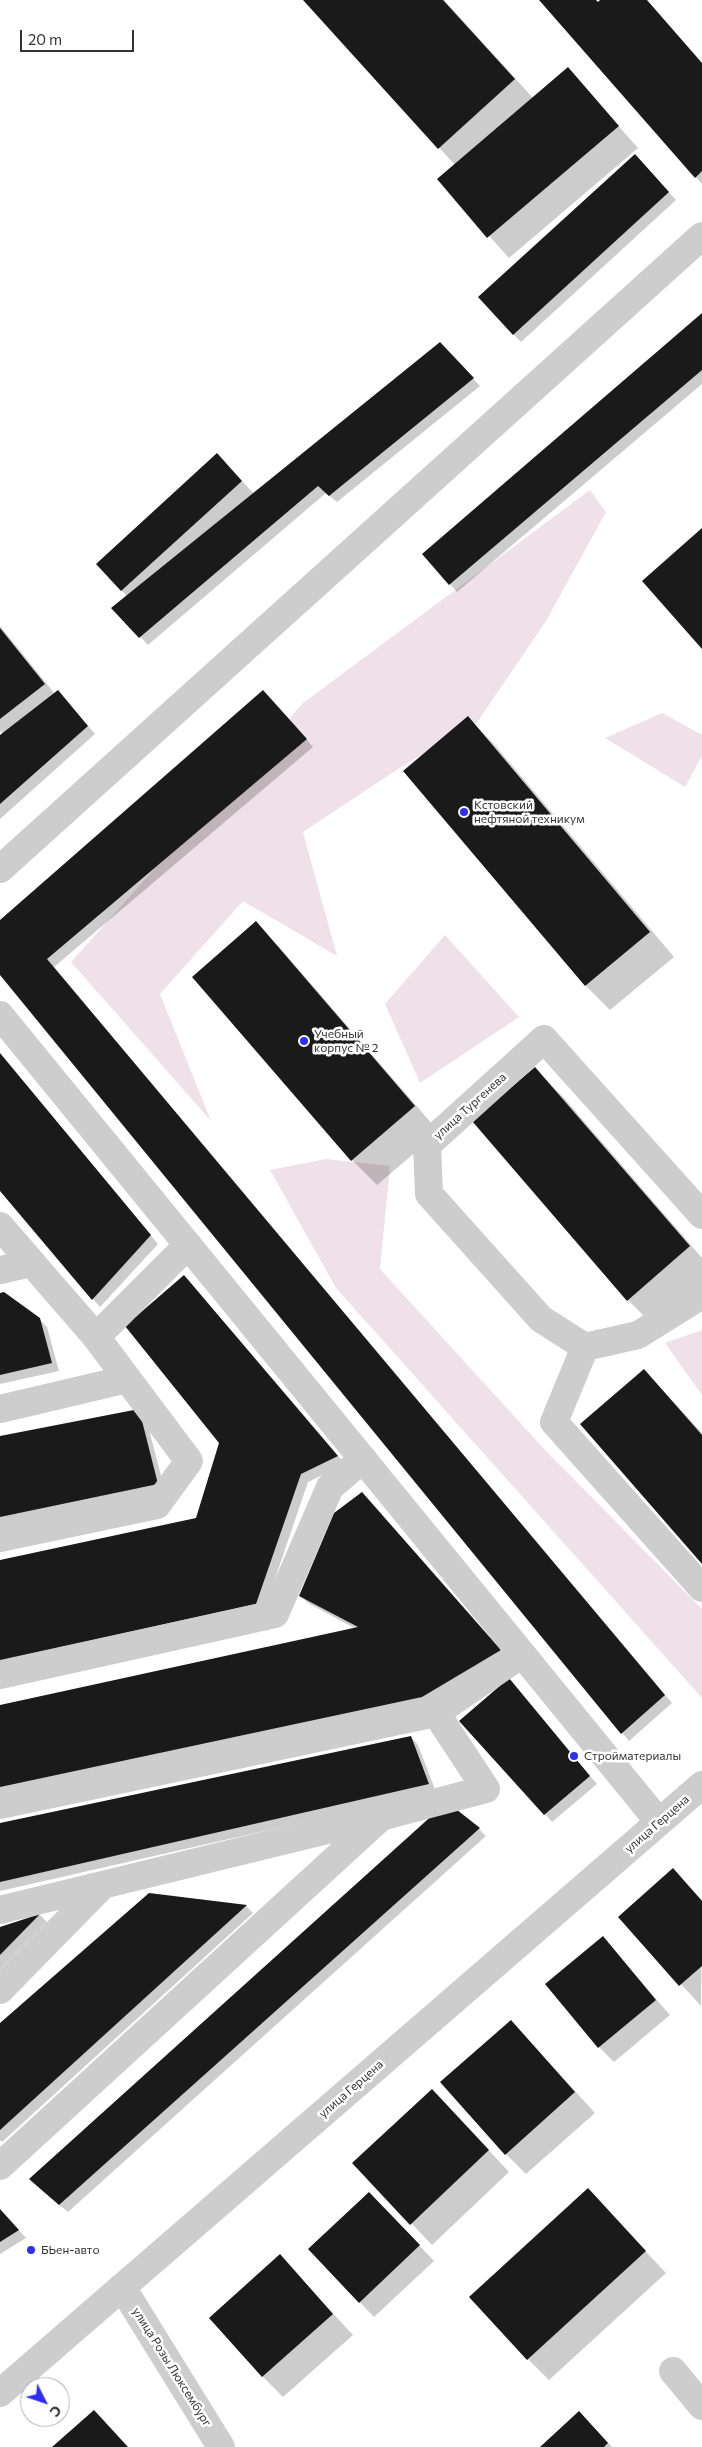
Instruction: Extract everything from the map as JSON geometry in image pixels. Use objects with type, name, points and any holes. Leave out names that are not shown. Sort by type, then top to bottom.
[{"type":"street","points":[[0,869],[702,236]]},
{"type":"street","points":[[0,1015],[659,1822]]},
{"type":"street","name":"улица Тургенева","points":[[585,1347],[541,1319],[429,1194],[427,1145],[544,1039],[702,1215]]},
{"type":"street","points":[[0,1226],[96,1338],[189,1461],[157,1505],[0,1538]]},
{"type":"street","points":[[96,1338],[188,1245]]},
{"type":"street","points":[[0,1270],[31,1263]]},
{"type":"street","points":[[702,1295],[638,1334],[585,1347],[554,1422],[702,1588]]},
{"type":"street","points":[[0,1409],[127,1379]]},
{"type":"street","points":[[0,1675],[275,1614],[330,1486],[363,1459]]},
{"type":"street","points":[[0,1805],[436,1712],[522,1654]]},
{"type":"street","points":[[0,1910],[381,1817],[486,1789],[436,1712]]},
{"type":"street","name":"улица Герцена","points":[[0,2393],[702,1785]]},
{"type":"street","points":[[0,2166],[381,1817]]},
{"type":"street","points":[[0,1990],[104,1885]]},
{"type":"street","name":"улица Розы Люксембург","points":[[122,2287],[221,2447]]},
{"type":"street","points":[[673,2371],[702,2406]]},
{"type":"shaded area","points":[[590,490],[606,512],[546,621],[476,724],[404,765],[303,832],[337,956],[243,901],[160,994],[211,1121],[71,962],[303,703]]},
{"type":"shaded area","points":[[662,713],[702,735],[702,756],[685,787],[605,738]]},
{"type":"shaded area","points":[[445,935],[519,1017],[420,1083],[385,1004]]},
{"type":"shaded area","points":[[326,1159],[390,1166],[380,1269],[546,1451],[702,1609],[702,1698],[336,1288],[270,1170]]},
{"type":"shaded area","points":[[702,1330],[702,1395],[665,1343]]},
{"type":"building","points":[[303,0],[443,0],[515,79],[438,149]]},
{"type":"building","points":[[539,0],[596,0],[598,2],[600,0],[647,0],[702,63],[702,171],[695,178]]},
{"type":"building","points":[[568,67],[619,126],[487,238],[437,179]]},
{"type":"building","points":[[635,154],[669,192],[513,335],[478,297]]},
{"type":"building","points":[[702,313],[702,370],[449,585],[422,554]]},
{"type":"building","points":[[440,342],[474,378],[329,496],[318,486],[139,638],[111,608]]},
{"type":"building","points":[[217,453],[242,481],[121,591],[96,564]]},
{"type":"building","points":[[702,528],[702,649],[642,581]]},
{"type":"building","points":[[0,628],[45,684],[0,719]]},
{"type":"building","points":[[58,690],[88,726],[0,804],[0,735]]},
{"type":"building","points":[[263,690],[307,739],[47,959],[665,1695],[621,1734],[0,975],[0,920]]},
{"type":"building","points":[[468,716],[650,932],[585,986],[403,771]]},
{"type":"building","name":"Учебный корпус № 2","points":[[256,921],[415,1106],[351,1161],[192,977]]},
{"type":"building","points":[[0,1053],[151,1235],[92,1300],[0,1191]]},
{"type":"building","points":[[535,1067],[690,1246],[627,1301],[472,1121]]},
{"type":"building","points":[[184,1275],[338,1456],[301,1474],[256,1604],[0,1660],[0,1560],[196,1518],[219,1443],[125,1326]]},
{"type":"building","points":[[4,1292],[40,1318],[52,1363],[0,1375],[0,1293]]},
{"type":"building","points":[[644,1369],[702,1435],[702,1564],[580,1424]]},
{"type":"building","points":[[139,1409],[158,1484],[0,1517],[0,1436]]},
{"type":"building","points":[[362,1492],[501,1650],[422,1697],[0,1787],[0,1705],[358,1627],[299,1596],[334,1513]]},
{"type":"building","points":[[509,1678],[590,1776],[544,1815],[459,1721]]},
{"type":"building","points":[[411,1736],[429,1784],[0,1882],[0,1823]]},
{"type":"building","points":[[447,1802],[480,1828],[59,2205],[29,2179]]},
{"type":"building","points":[[673,1868],[702,1901],[702,1966],[679,1986],[618,1917]]},
{"type":"building","points":[[149,1893],[247,1905],[0,2130],[0,2023]]},
{"type":"building","points":[[40,1914],[0,1955],[0,1927]]},
{"type":"building","points":[[603,1936],[656,2000],[598,2048],[545,1984]]},
{"type":"building","points":[[511,2020],[575,2092],[505,2155],[440,2082]]},
{"type":"building","points":[[432,2089],[489,2150],[410,2225],[352,2163]]},
{"type":"building","points":[[588,2188],[646,2251],[527,2360],[469,2297]]},
{"type":"building","points":[[369,2192],[420,2245],[359,2303],[308,2249]]},
{"type":"building","points":[[0,2209],[19,2230],[0,2242]]},
{"type":"building","points":[[280,2254],[333,2314],[262,2377],[209,2318]]},
{"type":"building","points":[[94,2410],[128,2447],[52,2447]]},
{"type":"building","points":[[579,2411],[608,2443],[604,2447],[540,2447]]},
{"type":"place","name":"Кстовский нефтяной техникум","points":[[464,812]]},
{"type":"place","name":"Учебный корпус № 2","points":[[304,1041]]},
{"type":"place","name":"Стройматериалы","points":[[574,1756]]},
{"type":"place","name":"БЬен-авто","points":[[31,2250]]}]
